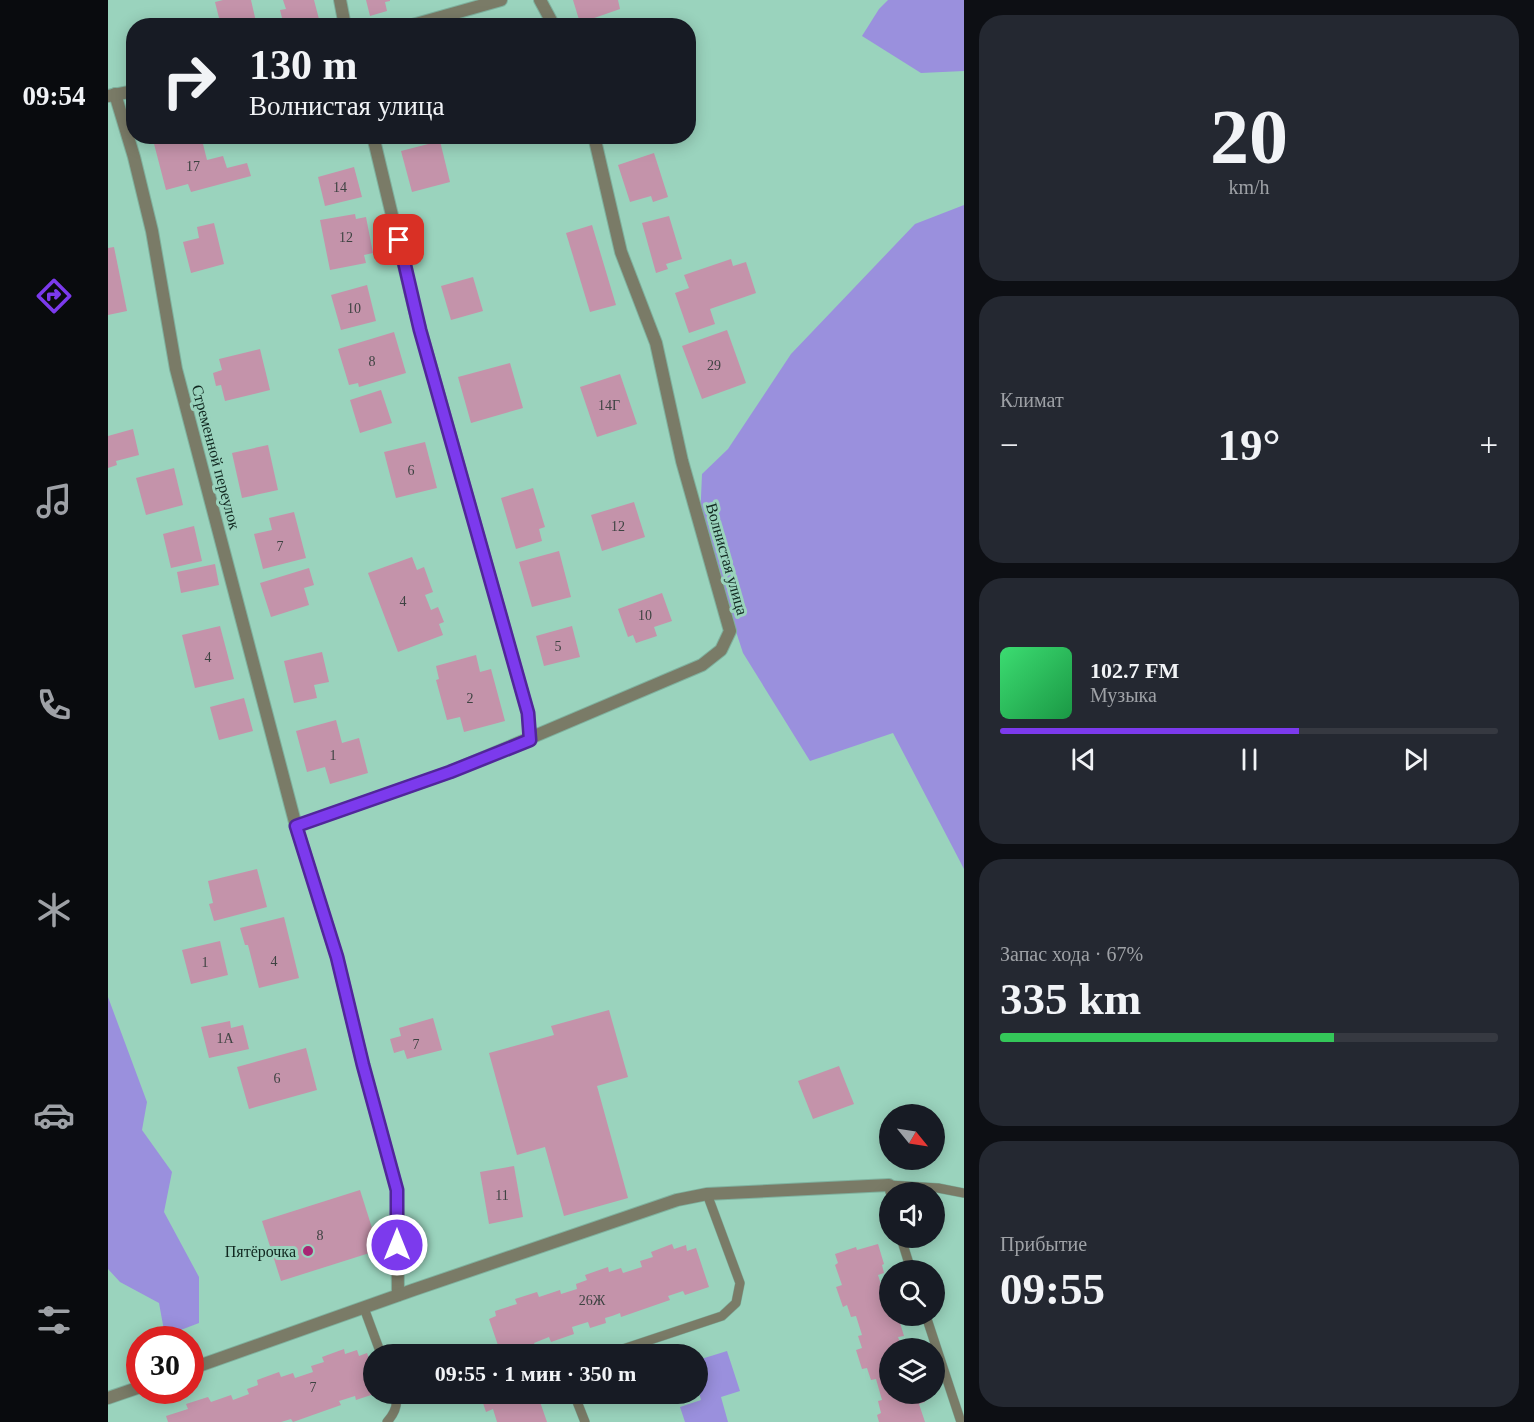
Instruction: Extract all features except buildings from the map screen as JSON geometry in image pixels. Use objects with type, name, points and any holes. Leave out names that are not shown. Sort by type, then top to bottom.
[{"type":"street","points":[[340,0],[343,18]]},
{"type":"street","points":[[437,18],[501,0]]},
{"type":"street","points":[[540,0],[550,18]]},
{"type":"street","points":[[111,95],[126,92]]},
{"type":"street","name":"Стременной переулок","points":[[111,95],[126,135]]},
{"type":"street","name":"Стременной переулок","points":[[129,144],[152,231],[176,369],[296,826],[337,957],[397,1190],[398,1295]]},
{"type":"street","points":[[375,144],[417,319],[528,713],[530,740]]},
{"type":"street","name":"Волнистая улица","points":[[296,826],[450,772],[530,740],[702,665],[721,650],[730,631],[682,461],[656,343],[621,252],[596,144]]},
{"type":"street","points":[[204,1364],[677,1200],[707,1194],[879,1189]]},
{"type":"street","points":[[108,1398],[126,1392]]},
{"type":"lane","points":[[945,1189],[964,1193]]},
{"type":"lane","points":[[638,1344],[722,1316],[736,1303],[740,1283],[707,1194]]},
{"type":"lane","points":[[364,1308],[377,1344]]},
{"type":"lane","points":[[929,1326],[961,1422]]},
{"type":"lane","points":[[387,1422],[393,1414],[396,1404]]},
{"type":"lane","points":[[578,1404],[585,1422]]},
{"type":"shaded area","points":[[888,0],[964,0],[964,71],[921,73],[862,36],[879,9]]},
{"type":"shaded area","points":[[964,205],[964,869],[893,733],[810,761],[743,653],[700,521],[702,474],[728,449],[791,354],[915,224]]},
{"type":"shaded area","points":[[108,997],[147,1102],[142,1130],[172,1172],[164,1212],[199,1277],[199,1323],[191,1326],[163,1326],[159,1303],[120,1282],[108,1269]]},
{"type":"shaded area","points":[[727,1351],[740,1391],[721,1397],[728,1422],[685,1422],[680,1407],[689,1404],[708,1404],[708,1357]]},
{"type":"place","name":"Пятёрочка","points":[[308,1251]]},
{"type":"route","points":[[397,1245],[397,1190],[337,957],[296,826],[450,772],[530,740],[528,713],[420,330],[399,240]]}]
